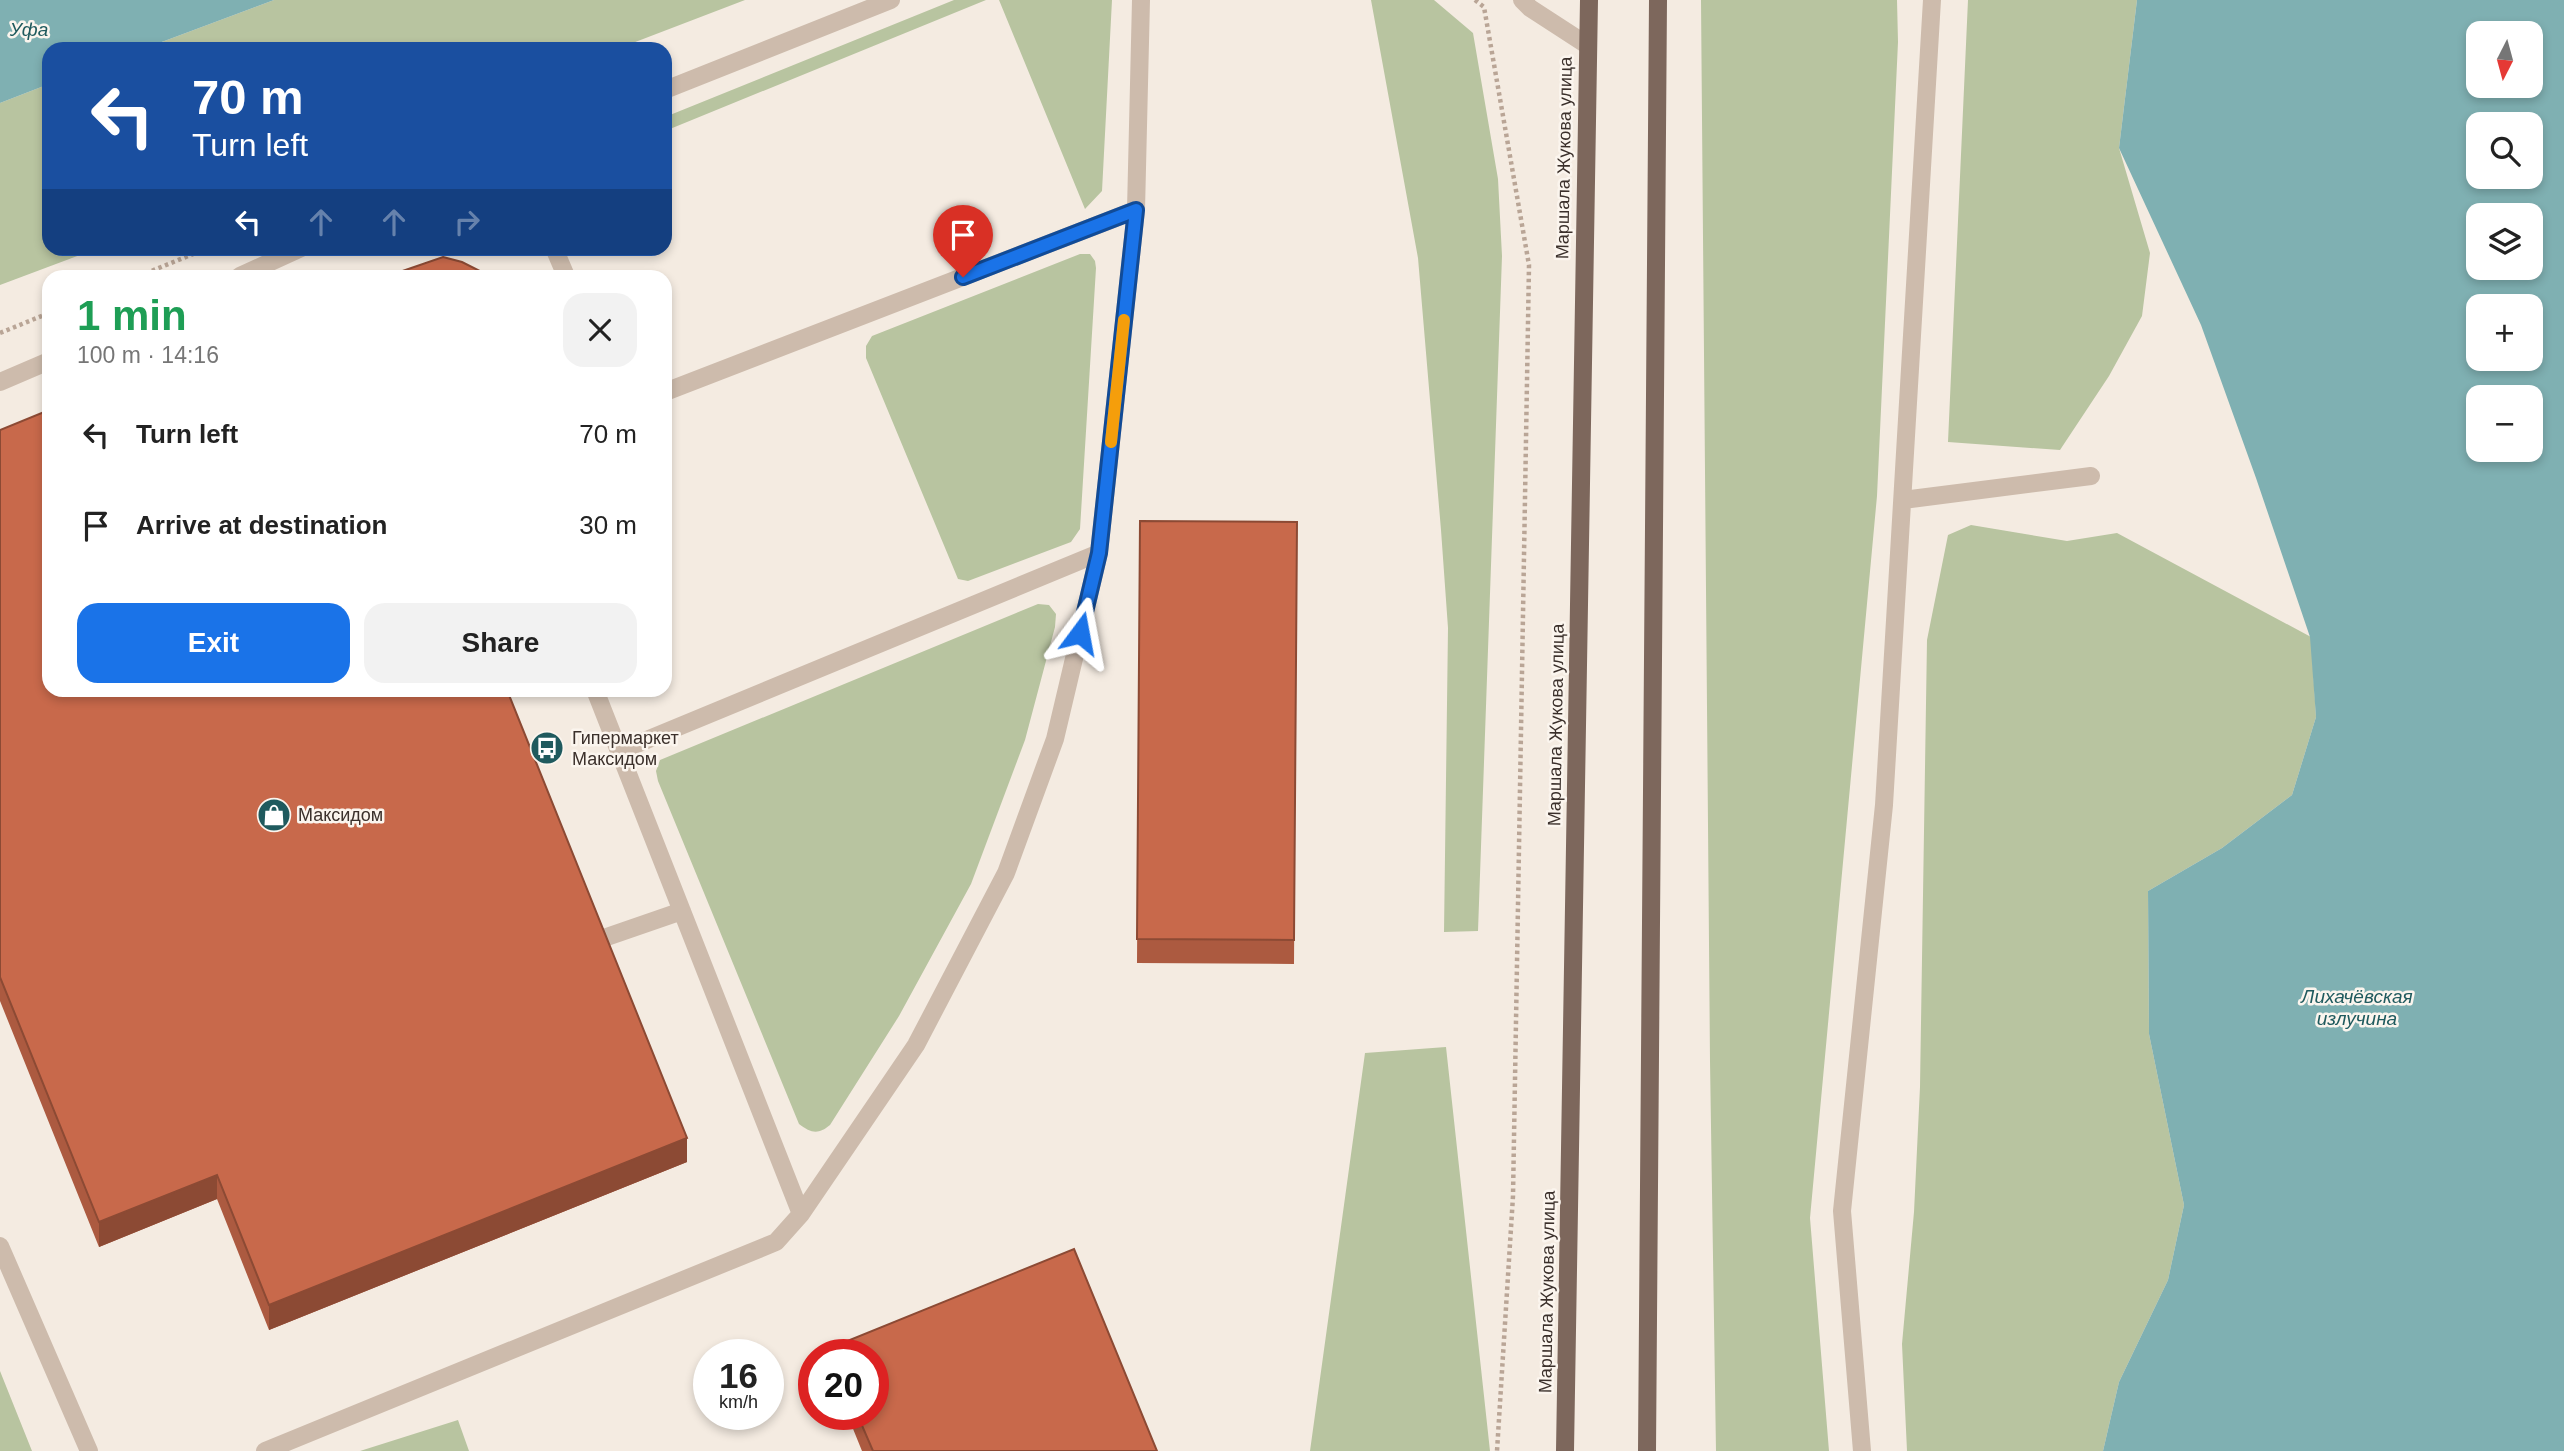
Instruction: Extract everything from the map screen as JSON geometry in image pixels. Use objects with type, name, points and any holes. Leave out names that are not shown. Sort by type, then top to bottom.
[{"type":"main road","name":"Маршала Жукова улица","points":[[1565,1451],[1589,0]]},
{"type":"main road","points":[[1647,1451],[1658,0]]},
{"type":"lane","points":[[672,87],[891,0]]},
{"type":"lane","points":[[265,1451],[776,1242],[801,1214],[916,1045],[1006,873],[1055,738],[1099,553],[1136,210],[1141,0]]},
{"type":"lane","points":[[1522,0],[1530,9],[1587,45]]},
{"type":"lane","points":[[1862,1451],[1842,1211],[1884,805],[1932,0]]},
{"type":"lane","points":[[672,389],[1136,210]]},
{"type":"lane","points":[[253,270],[284,256]]},
{"type":"lane","points":[[0,382],[42,364]]},
{"type":"lane","points":[[1903,500],[2091,476]]},
{"type":"lane","points":[[620,751],[1099,553]]},
{"type":"lane","points":[[598,697],[801,1214]]},
{"type":"lane","points":[[598,940],[682,911]]},
{"type":"lane","points":[[0,1246],[89,1451]]},
{"type":"path","points":[[1475,0],[1484,6],[1529,265],[1513,1196],[1497,1451]]},
{"type":"path","points":[[154,270],[188,256]]},
{"type":"path","points":[[0,333],[42,316]]},
{"type":"green space","points":[[274,0],[745,0],[635,42],[162,42]]},
{"type":"green space","points":[[954,0],[986,0],[672,128],[672,114]]},
{"type":"green space","points":[[999,0],[1112,0],[1102,191],[1085,209]]},
{"type":"green space","points":[[1371,0],[1434,0],[1473,33],[1498,179],[1502,256],[1478,931],[1444,932],[1448,628],[1441,530],[1418,258]]},
{"type":"green space","points":[[1701,0],[1897,0],[1898,42],[1877,496],[1810,1218],[1829,1451],[1716,1451]]},
{"type":"green space","points":[[1968,0],[2137,0],[2119,148],[2150,253],[2142,316],[2109,376],[2060,450],[1948,442]]},
{"type":"green space","points":[[42,87],[42,256],[77,256],[0,285],[0,103]]},
{"type":"green space","points":[[1080,254],[1090,254],[1096,268],[1080,529],[1071,542],[968,581],[958,579],[866,358],[866,346],[872,336]]},
{"type":"green space","points":[[1971,525],[2067,541],[2117,533],[2311,637],[2316,717],[2292,795],[2222,848],[2148,891],[2149,1034],[2184,1205],[2168,1280],[2119,1382],[2103,1451],[1907,1451],[1902,1344],[1914,1212],[1920,1087],[1927,640],[1948,535]]},
{"type":"green space","points":[[1038,604],[1049,605],[1056,614],[1055,627],[1025,740],[971,884],[899,1016],[830,1125],[814,1132],[807,1129],[799,1124],[658,781],[656,771],[660,760]]},
{"type":"green space","points":[[1446,1047],[1490,1451],[1310,1451],[1365,1053]]},
{"type":"green space","points":[[0,1371],[32,1451],[0,1451]]},
{"type":"green space","points":[[458,1420],[469,1451],[360,1451]]},
{"type":"water","name":"Уфа","points":[[0,0],[274,0],[162,42],[42,42],[42,87],[0,103]]},
{"type":"water","name":"Лихачёвская излучина","points":[[2137,0],[2564,0],[2564,1451],[2103,1451],[2119,1382],[2168,1280],[2184,1205],[2149,1034],[2148,891],[2222,848],[2292,795],[2316,717],[2310,637],[2201,325],[2119,148]]},
{"type":"building","points":[[443,257],[478,270],[405,270]]},
{"type":"building","name":"Максидом","points":[[42,413],[42,697],[510,697],[687,1138],[269,1305],[217,1175],[99,1222],[0,977],[0,430]]},
{"type":"building","points":[[1140,521],[1297,522],[1294,940],[1137,939]]},
{"type":"building","points":[[1074,1249],[1157,1451],[873,1451],[864,1430],[889,1430],[889,1339],[852,1339]]},
{"type":"slow traffic","points":[[1111,442],[1124,320]]},
{"type":"place","name":"Гипермаркет Максидом","points":[[547,748]]},
{"type":"place","name":"Максидом","points":[[274,815]]},
{"type":"route","points":[[963,277],[1136,210],[1099,553],[1080,633]]}]
